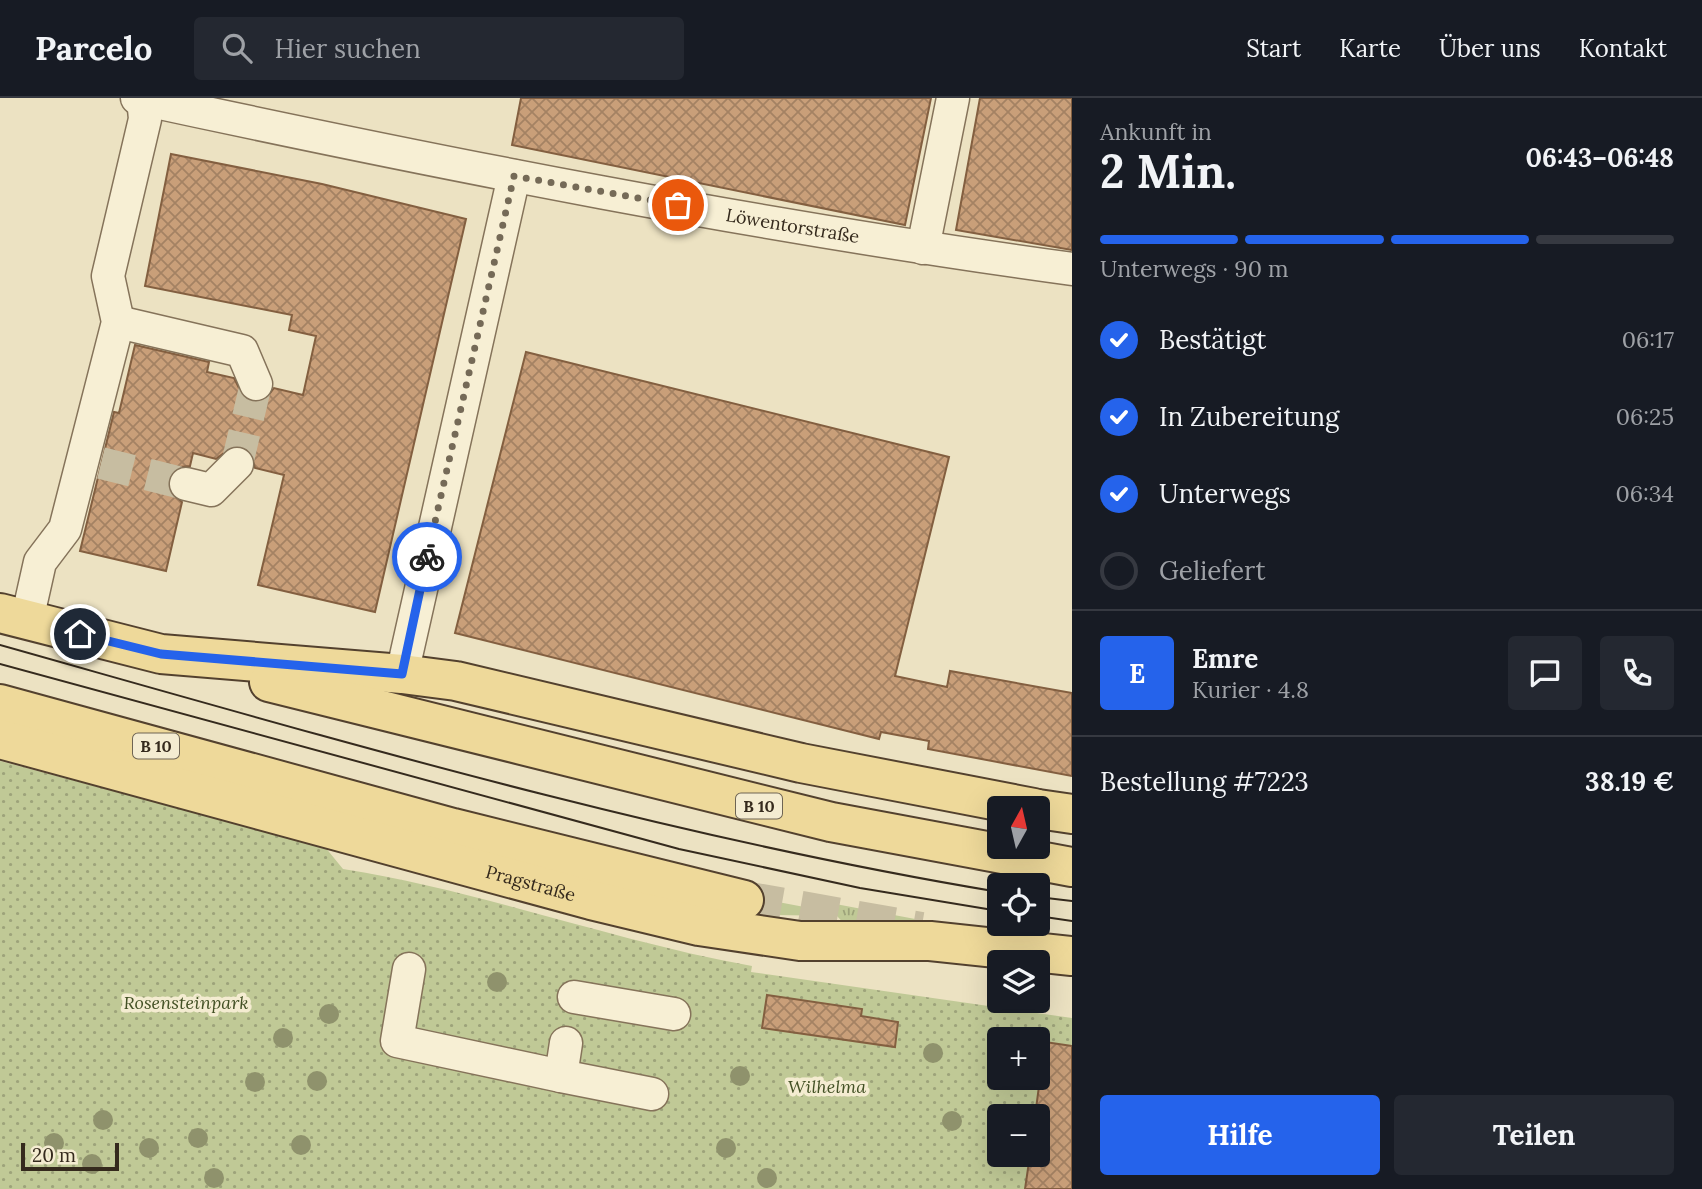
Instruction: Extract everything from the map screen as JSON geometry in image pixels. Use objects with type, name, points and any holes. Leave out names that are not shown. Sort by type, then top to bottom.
[{"type":"main road","name":"B 10","points":[[14,617],[696,791],[831,822],[1072,867]]},
{"type":"main road","points":[[161,654],[456,681],[882,780],[987,800]]},
{"type":"main road","name":"B 10","points":[[0,704],[453,828],[744,900]]},
{"type":"main road","name":"Pragstraße","points":[[0,739],[591,900],[710,928],[800,941],[930,941],[1072,956]]},
{"type":"main road","points":[[1050,811],[1072,814]]},
{"type":"street","points":[[14,617],[40,562],[65,529],[92,461],[118,322],[108,276],[145,119],[141,98]]},
{"type":"street","name":"Löwentorstraße","points":[[141,98],[514,176],[923,248],[1072,269]]},
{"type":"street","points":[[923,248],[953,98]]},
{"type":"street","points":[[402,674],[514,176]]},
{"type":"street","points":[[118,322],[242,351],[256,384]]},
{"type":"street","points":[[186,484],[211,490],[237,464]]},
{"type":"street","points":[[409,970],[397,1041],[652,1094]]},
{"type":"street","points":[[574,997],[674,1014]]},
{"type":"street","points":[[561,1076],[566,1042]]},
{"type":"green space","name":"Rosensteinpark","points":[[0,761],[325,847],[343,869],[446,890],[701,956],[752,966],[751,972],[987,1006],[987,1013],[1037,1013],[1072,1018],[1072,1189],[0,1189]]},
{"type":"green space","points":[[778,902],[815,909],[825,902],[947,925],[850,930],[837,916],[776,915]]},
{"type":"building","points":[[521,98],[931,98],[905,225],[512,145]]},
{"type":"building","points":[[980,98],[1072,98],[1072,250],[956,230]]},
{"type":"building","points":[[171,154],[322,184],[466,219],[375,612],[258,585],[284,475],[255,468],[250,452],[241,446],[232,447],[216,459],[193,453],[190,466],[180,467],[172,472],[168,480],[169,490],[182,502],[166,571],[80,551],[114,412],[119,413],[135,345],[209,362],[207,372],[234,378],[244,398],[254,402],[264,401],[274,388],[303,395],[316,336],[289,330],[292,315],[145,286]]},
{"type":"building","points":[[526,352],[949,457],[895,676],[947,687],[950,671],[1072,693],[1072,776],[928,749],[929,741],[881,732],[879,739],[455,633]]},
{"type":"building","points":[[767,995],[862,1009],[861,1016],[898,1022],[895,1047],[762,1028]]},
{"type":"building","points":[[1050,1043],[1072,1046],[1072,1189],[1025,1189],[1028,1167],[1050,1167],[1050,1104],[1037,1104],[1039,1090],[1050,1090]]},
{"type":"tunnel","points":[[237,464],[256,384]]},
{"type":"tunnel","points":[[101,463],[186,484]]},
{"type":"tunnel","points":[[744,900],[921,931]]},
{"type":"tram line","points":[[0,645],[372,749],[621,814],[747,843],[987,890]]},
{"type":"tram line","points":[[0,664],[679,849],[860,888],[987,909]]},
{"type":"tram line","points":[[1050,898],[1072,901]]},
{"type":"tram line","points":[[1050,918],[1072,921]]},
{"type":"way so far","points":[[427,557],[514,176],[678,205]]},
{"type":"route","points":[[80,634],[161,654],[402,674],[427,557]]},
{"type":"park label","name":"Wilhelma","points":[[827,1087]]}]
